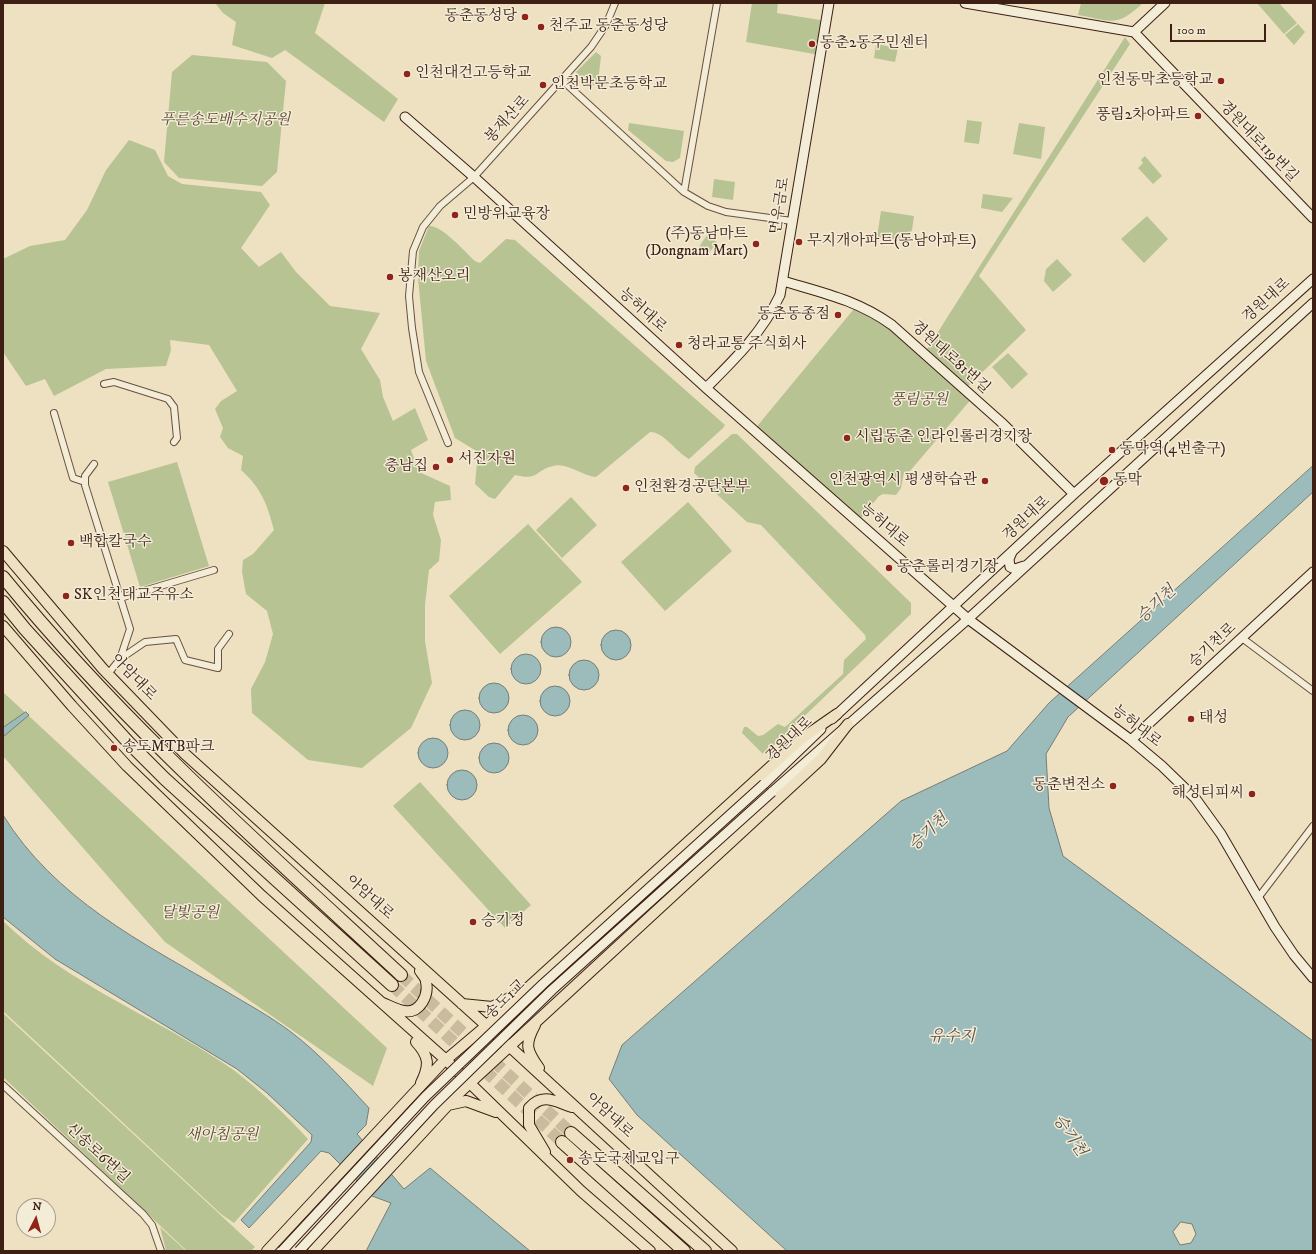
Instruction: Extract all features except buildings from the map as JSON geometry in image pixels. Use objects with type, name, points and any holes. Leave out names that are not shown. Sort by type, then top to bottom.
[{"type":"highway","name":"아암대로","points":[[3,577],[36,618],[92,680],[167,757],[401,975]]},
{"type":"highway","points":[[3,602],[24,629],[129,743],[165,779],[392,985]]},
{"type":"highway","points":[[571,1132],[705,1251]]},
{"type":"highway","points":[[562,1142],[684,1251]]},
{"type":"main road","name":"먼우금로","points":[[706,388],[756,336],[770,317],[780,296],[829,3]]},
{"type":"main road","points":[[965,3],[1134,32],[1165,3]]},
{"type":"main road","name":"경원대로119번길","points":[[1134,32],[1313,218]]},
{"type":"main road","name":"능허대로","points":[[405,117],[474,177],[706,388],[968,619],[1118,730],[1162,766],[1195,798],[1221,834],[1258,898],[1294,955],[1313,978]]},
{"type":"main road","name":"경원대로","points":[[764,784],[837,714],[1074,494],[1313,278]]},
{"type":"main road","name":"경원대로81번길","points":[[783,281],[858,304],[872,311],[892,325],[1001,422],[1074,494]]},
{"type":"main road","name":"경원대로","points":[[772,792],[968,619],[1313,303]]},
{"type":"main road","name":"아암대로","points":[[3,551],[108,674],[185,754],[509,1046],[732,1251]]},
{"type":"main road","points":[[1013,551],[1009,559],[1010,567],[1014,569],[1026,565]]},
{"type":"main road","name":"승기천로","points":[[1131,740],[1313,572]]},
{"type":"main road","points":[[3,626],[72,706],[127,766],[262,896],[394,1016],[446,1060],[468,1084],[504,1116],[581,1191],[650,1251]]},
{"type":"main road","points":[[267,1251],[446,1060],[486,1026],[801,739],[837,714]]},
{"type":"main road","points":[[313,1251],[468,1084],[821,759],[848,724]]},
{"type":"main road","name":"송도1교","points":[[282,1251],[425,1097],[544,984],[764,784]]},
{"type":"main road","name":"송도1교","points":[[299,1251],[434,1105],[535,1007],[772,792]]},
{"type":"main road","points":[[378,1001],[405,1011],[414,1010],[422,1003],[427,994],[426,980],[415,961]]},
{"type":"main road","points":[[462,1004],[492,1007],[523,992]]},
{"type":"main road","points":[[394,1016],[424,1051],[427,1060],[425,1074],[412,1096]]},
{"type":"main road","points":[[537,1021],[530,1035],[527,1047],[529,1054],[549,1083]]},
{"type":"main road","points":[[547,1158],[541,1144],[529,1125],[529,1108],[539,1099],[546,1099],[576,1108]]},
{"type":"main road","points":[[448,1105],[466,1101],[504,1116]]},
{"type":"street","name":"봉재산로","points":[[448,443],[419,372],[412,328],[409,296],[413,251],[423,228],[440,206],[474,177],[592,47],[606,25],[614,3]]},
{"type":"street","points":[[684,192],[717,3]]},
{"type":"street","points":[[562,80],[684,192],[708,206],[726,212],[792,221]]},
{"type":"street","points":[[104,384],[114,382],[168,399],[174,407],[177,438],[174,442]]},
{"type":"street","points":[[54,413],[73,478],[85,482]]},
{"type":"street","points":[[94,464],[85,476],[85,482],[130,629],[120,658],[108,674]]},
{"type":"street","points":[[120,598],[214,570]]},
{"type":"street","points":[[120,658],[145,642],[176,639],[185,660],[218,668],[218,649],[229,634]]},
{"type":"street","points":[[1242,638],[1313,691]]},
{"type":"street","points":[[1258,898],[1313,826]]},
{"type":"street","name":"신송로6번길","points":[[3,1085],[143,1214],[152,1224],[161,1251]]},
{"type":"green space","points":[[215,3],[325,3],[315,33],[398,99],[384,122],[285,50],[272,58],[232,45],[236,22],[223,13]]},
{"type":"green space","points":[[752,3],[778,3],[777,13],[826,21],[820,55],[746,42]]},
{"type":"green space","points":[[1081,3],[1143,3],[1126,16],[1113,21],[1078,15]]},
{"type":"green space","points":[[1257,3],[1279,3],[1297,23],[1284,34]]},
{"type":"green space","points":[[1298,24],[1305,32],[1294,45],[1285,35]]},
{"type":"green space","name":"풍림공원","points":[[1125,37],[1130,44],[979,276],[1026,330],[965,389],[973,397],[910,471],[904,472],[901,488],[896,495],[883,494],[879,496],[858,522],[754,430],[858,304],[924,354]]},
{"type":"green space","points":[[876,44],[898,48],[895,62],[874,58]]},
{"type":"green space","points":[[596,52],[601,56],[598,82],[591,87],[576,72]]},
{"type":"green space","name":"푸른송도배수지공원","points":[[192,55],[267,62],[286,81],[277,172],[262,186],[179,178],[164,162],[172,72]]},
{"type":"green space","points":[[967,120],[982,122],[979,144],[964,142]]},
{"type":"green space","points":[[629,123],[684,131],[680,158],[673,162],[666,161],[628,130]]},
{"type":"green space","points":[[1019,123],[1045,127],[1041,159],[1013,154]]},
{"type":"green space","points":[[129,140],[155,150],[168,176],[182,184],[261,192],[270,205],[241,248],[259,267],[281,252],[296,272],[330,306],[380,313],[361,349],[380,380],[383,397],[393,421],[415,408],[428,440],[411,450],[419,472],[450,486],[451,500],[435,502],[433,515],[441,540],[439,561],[429,570],[425,605],[425,641],[432,683],[411,728],[362,768],[308,760],[252,713],[251,689],[265,662],[273,634],[267,611],[246,594],[242,572],[243,560],[253,554],[274,530],[263,497],[259,490],[241,470],[243,456],[228,448],[220,437],[223,428],[215,409],[221,401],[237,391],[209,345],[170,340],[171,350],[166,366],[106,369],[54,396],[45,379],[26,386],[3,352],[3,259],[30,246],[65,240],[87,210],[106,170]]},
{"type":"green space","points":[[1145,156],[1162,176],[1153,184],[1138,168],[1143,163],[1141,160]]},
{"type":"green space","points":[[714,179],[735,182],[733,200],[712,197]]},
{"type":"green space","points":[[983,194],[1013,198],[1002,212],[981,208]]},
{"type":"green space","points":[[881,211],[914,216],[912,230],[905,241],[877,237]]},
{"type":"green space","points":[[1147,216],[1168,239],[1144,263],[1121,239]]},
{"type":"green space","points":[[429,226],[447,234],[475,261],[480,263],[506,239],[515,240],[725,425],[723,428],[689,459],[660,435],[650,432],[596,477],[569,467],[558,465],[547,468],[529,477],[515,475],[495,499],[489,497],[475,484],[478,452],[455,438],[426,361],[418,278],[419,251]]},
{"type":"green space","points":[[707,235],[717,242],[709,253],[699,247]]},
{"type":"green space","points":[[1057,259],[1072,275],[1053,292],[1044,281],[1046,269]]},
{"type":"green space","points":[[1008,353],[1028,374],[1012,389],[992,367]]},
{"type":"green space","points":[[732,434],[737,434],[911,603],[911,614],[768,751],[763,754],[742,733],[744,727],[747,727],[758,736],[763,735],[778,724],[785,727],[843,674],[844,660],[866,639],[865,635],[761,525],[747,522],[694,473],[695,467]]},
{"type":"green space","points":[[177,462],[209,566],[140,587],[108,482]]},
{"type":"green space","points":[[571,497],[597,525],[562,558],[536,530]]},
{"type":"green space","points":[[688,502],[732,551],[665,611],[621,562]]},
{"type":"green space","points":[[528,524],[582,582],[500,654],[449,596]]},
{"type":"green space","name":"달빛공원","points":[[3,692],[387,1048],[373,1086],[165,942],[3,756]]},
{"type":"green space","points":[[420,782],[531,905],[505,928],[393,806]]},
{"type":"green space","name":"새아침공원","points":[[3,921],[29,944],[86,983],[176,1034],[235,1071],[273,1104],[308,1139],[234,1223],[221,1214],[3,1011]]},
{"type":"green space","name":"새아침공원","points":[[3,1013],[255,1247],[251,1251],[187,1251],[3,1077]]},
{"type":"green space","points":[[160,1227],[186,1251],[166,1251]]},
{"type":"water","name":"유수지","points":[[1313,466],[1313,492],[1068,717],[1046,754],[1049,808],[1063,856],[1313,1041],[1313,1251],[787,1251],[637,1115],[609,1079],[622,1045],[901,801],[1007,751],[1049,703]],"holes":[[[1181,1222],[1192,1224],[1196,1234],[1191,1243],[1180,1245],[1173,1232]]]},
{"type":"water","points":[[556,627],[567,631],[571,642],[567,653],[556,657],[545,653],[541,642],[545,631]]},
{"type":"water","points":[[616,630],[627,634],[631,645],[627,656],[616,660],[605,656],[601,645],[605,634]]},
{"type":"water","points":[[526,654],[537,658],[541,669],[537,680],[526,684],[515,680],[511,669],[515,658]]},
{"type":"water","points":[[584,660],[595,664],[599,675],[595,686],[584,690],[573,686],[569,675],[573,664]]},
{"type":"water","points":[[494,683],[505,687],[509,698],[505,709],[494,713],[483,709],[479,698],[483,687]]},
{"type":"water","points":[[555,686],[566,690],[570,701],[566,712],[555,716],[544,712],[540,701],[544,690]]},
{"type":"water","points":[[465,710],[476,714],[480,725],[476,736],[465,740],[454,736],[450,725],[454,714]]},
{"type":"water","points":[[26,712],[29,715],[3,737],[3,728]]},
{"type":"water","points":[[523,715],[534,719],[538,730],[534,741],[523,745],[512,741],[508,730],[512,719]]},
{"type":"water","points":[[433,738],[444,742],[448,753],[444,764],[433,768],[422,764],[418,753],[422,742]]},
{"type":"water","points":[[494,743],[505,747],[509,758],[505,769],[494,773],[483,769],[479,758],[483,747]]},
{"type":"water","points":[[462,770],[473,774],[477,785],[473,796],[462,800],[451,796],[447,785],[451,774]]},
{"type":"water","points":[[3,815],[24,844],[48,871],[102,916],[131,936],[258,1010],[302,1040],[369,1108],[366,1125],[357,1134],[404,1189],[430,1168],[530,1251],[366,1251],[391,1203],[372,1196],[329,1153],[321,1151],[249,1228],[241,1220],[311,1142],[312,1135],[267,1093],[237,1069],[55,959],[3,917]]},
{"type":"tunnel","points":[[401,975],[571,1133]]},
{"type":"tunnel","points":[[392,985],[562,1142]]},
{"type":"place","name":"동춘동성당","points":[[525,17]]},
{"type":"place","name":"천주교 동춘동성당","points":[[541,27]]},
{"type":"place","name":"동춘2동주민센터","points":[[812,44]]},
{"type":"place","name":"인천대건고등학교","points":[[407,74]]},
{"type":"place","name":"인천동막초등학교","points":[[1221,81]]},
{"type":"place","name":"인천박문초등학교","points":[[543,85]]},
{"type":"place","name":"풍림2차아파트","points":[[1198,116]]},
{"type":"place","name":"민방위교육장","points":[[455,215]]},
{"type":"place","name":"무지개아파트(동남아파트)","points":[[799,242]]},
{"type":"place","name":"(주)동남마트 (Dongnam Mart)","points":[[756,244]]},
{"type":"place","name":"봉재산오리","points":[[390,277]]},
{"type":"place","name":"동춘동종점","points":[[838,315]]},
{"type":"place","name":"청라교통 주식회사","points":[[679,345]]},
{"type":"place","name":"시립동춘 인라인롤러경기장","points":[[847,438]]},
{"type":"place","name":"동막역(4번출구)","points":[[1112,450]]},
{"type":"place","name":"서진자원","points":[[450,460]]},
{"type":"place","name":"충남집","points":[[436,467]]},
{"type":"place","name":"인천광역시 평생학습관","points":[[985,481]]},
{"type":"place","name":"동막","points":[[1104,481]]},
{"type":"place","name":"인천환경공단본부","points":[[626,488]]},
{"type":"place","name":"백합칼국수","points":[[71,543]]},
{"type":"place","name":"동춘롤러경기장","points":[[889,568]]},
{"type":"place","name":"SK인천대교주유소","points":[[66,596]]},
{"type":"place","name":"태성","points":[[1191,719]]},
{"type":"place","name":"송도MTB파크","points":[[114,748]]},
{"type":"place","name":"동춘변전소","points":[[1113,786]]},
{"type":"place","name":"해성티피씨","points":[[1252,794]]},
{"type":"place","name":"승기정","points":[[473,922]]},
{"type":"place","name":"송도국제교입구","points":[[570,1160]]},
{"type":"water label","name":"승기천","points":[[1157,605]]},
{"type":"water label","name":"승기천","points":[[929,833]]},
{"type":"water label","name":"승기천","points":[[1069,1136]]}]
